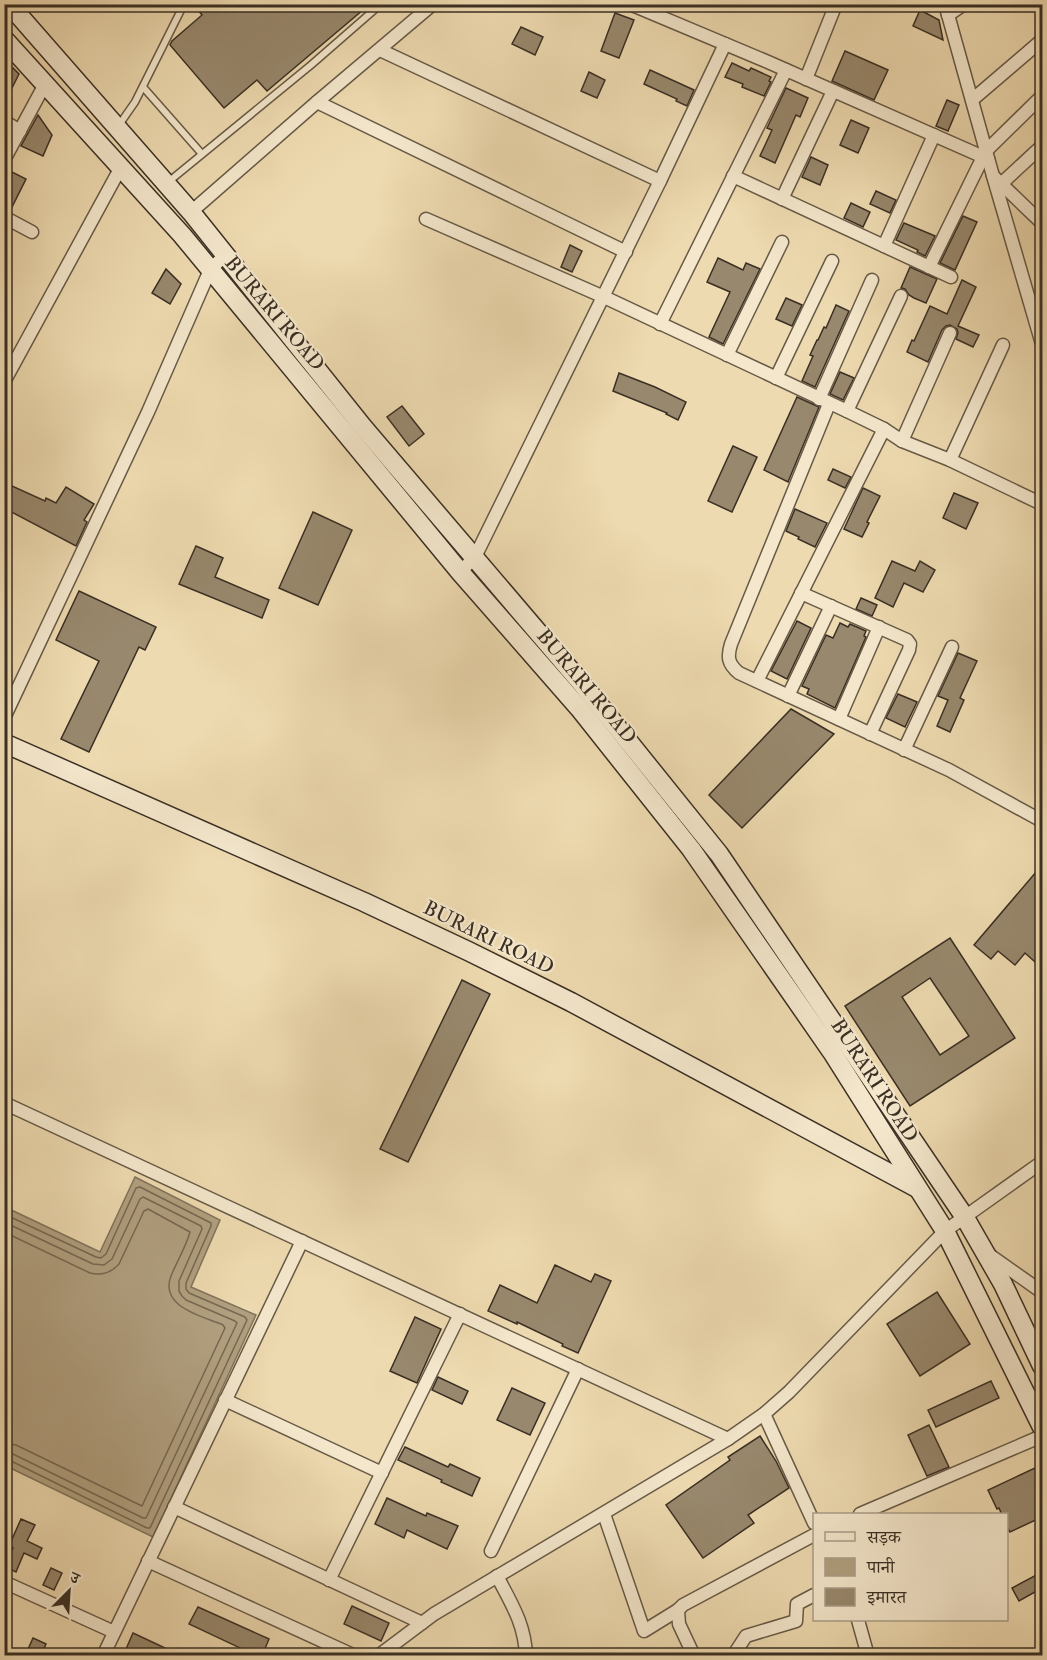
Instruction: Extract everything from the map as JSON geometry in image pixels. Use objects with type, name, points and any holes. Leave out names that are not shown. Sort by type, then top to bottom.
[{"type":"main road","name":"BURARI ROAD","points":[[9,4],[191,212],[363,426],[583,685],[719,854],[964,1216],[1003,1284],[1042,1366]]},
{"type":"main road","name":"BURARI ROAD","points":[[4,39],[182,234],[460,572],[579,708],[691,849],[832,1052],[945,1231],[1042,1427]]},
{"type":"main road","name":"BURARI ROAD","points":[[4,743],[364,902],[478,956],[572,1002],[917,1188]]},
{"type":"main road","points":[[917,1188],[942,1183]]},
{"type":"street","points":[[191,212],[433,4]]},
{"type":"street","points":[[630,4],[934,135],[986,155]]},
{"type":"street","points":[[806,79],[836,4]]},
{"type":"street","points":[[964,4],[947,10],[986,155],[997,180],[1042,344]]},
{"type":"street","points":[[972,100],[1042,40]]},
{"type":"street","points":[[460,572],[475,557],[626,252],[725,44]]},
{"type":"street","points":[[380,50],[660,181]]},
{"type":"street","points":[[660,324],[786,70]]},
{"type":"street","points":[[4,160],[45,84]]},
{"type":"street","points":[[782,199],[833,91]]},
{"type":"street","points":[[929,267],[986,155],[1042,96]]},
{"type":"street","points":[[317,102],[626,252]]},
{"type":"street","points":[[4,121],[20,131]]},
{"type":"street","points":[[884,246],[934,135]]},
{"type":"street","points":[[997,180],[1042,146]]},
{"type":"street","points":[[4,382],[121,166]]},
{"type":"street","points":[[733,176],[951,277]]},
{"type":"street","points":[[997,180],[1042,223]]},
{"type":"street","points":[[4,217],[32,232]]},
{"type":"street","points":[[426,219],[604,297],[847,411],[884,429],[902,441],[950,460],[1042,504]]},
{"type":"street","points":[[727,355],[782,242]]},
{"type":"street","points":[[4,718],[148,412],[210,270],[225,255]]},
{"type":"street","points":[[776,378],[832,261]]},
{"type":"street","points":[[872,280],[728,654],[728,662],[739,673],[977,784],[1042,821]]},
{"type":"street","points":[[847,411],[902,296]]},
{"type":"street","points":[[902,441],[950,333]]},
{"type":"street","points":[[950,460],[1003,345]]},
{"type":"street","points":[[757,681],[884,429]]},
{"type":"street","points":[[801,592],[907,640],[910,644],[870,734]]},
{"type":"street","points":[[788,696],[831,606]]},
{"type":"street","points":[[839,719],[879,627]]},
{"type":"street","points":[[904,750],[952,647]]},
{"type":"street","points":[[4,1103],[728,1439]]},
{"type":"street","points":[[378,1656],[434,1614],[728,1439],[764,1414],[789,1392],[945,1231],[1042,1162]]},
{"type":"street","points":[[103,1656],[302,1241]]},
{"type":"street","points":[[985,1252],[1042,1292]]},
{"type":"street","points":[[328,1580],[460,1314]]},
{"type":"street","points":[[491,1551],[578,1369]]},
{"type":"street","points":[[225,1400],[382,1473]]},
{"type":"street","points":[[764,1414],[813,1521]]},
{"type":"street","points":[[865,1513],[1042,1436]]},
{"type":"street","points":[[174,1507],[422,1623]]},
{"type":"street","points":[[604,1514],[644,1630],[683,1605],[813,1535]]},
{"type":"street","points":[[148,1561],[355,1656]]},
{"type":"street","points":[[497,1576],[522,1627],[526,1656]]},
{"type":"street","points":[[4,1582],[114,1632]]},
{"type":"street","points":[[733,1656],[746,1636],[796,1621],[797,1604],[813,1596]]},
{"type":"street","points":[[678,1610],[679,1624],[694,1656]]},
{"type":"street","points":[[858,1621],[868,1656]]},
{"type":"lane","points":[[117,128],[135,102],[184,4]]},
{"type":"lane","points":[[166,184],[381,4]]},
{"type":"lane","points":[[143,87],[202,154]]},
{"type":"water","points":[[135,1177],[220,1220],[191,1287],[256,1315],[153,1537],[4,1465],[5,1207],[100,1252]]},
{"type":"building","points":[[193,4],[370,4],[267,91],[257,80],[224,108],[170,45],[202,15]]},
{"type":"building","points":[[920,10],[939,20],[943,40],[913,26]]},
{"type":"building","points":[[615,13],[634,20],[619,58],[601,51]]},
{"type":"building","points":[[521,27],[543,37],[535,55],[512,44]]},
{"type":"building","points":[[845,51],[888,70],[874,100],[832,81]]},
{"type":"building","points":[[4,59],[19,74],[4,104]]},
{"type":"building","points":[[732,63],[771,77],[764,96],[725,77]]},
{"type":"building","points":[[650,70],[694,90],[687,106],[644,84]]},
{"type":"building","points":[[589,72],[605,80],[597,98],[581,91]]},
{"type":"building","points":[[786,88],[808,98],[800,117],[796,115],[775,163],[760,156],[772,130],[767,128]]},
{"type":"building","points":[[947,100],[959,105],[948,131],[936,126]]},
{"type":"building","points":[[38,115],[52,135],[43,156],[21,146]]},
{"type":"building","points":[[851,120],[869,128],[858,153],[840,145]]},
{"type":"building","points":[[811,157],[828,165],[820,185],[802,177]]},
{"type":"building","points":[[4,168],[26,179],[10,211],[4,209]]},
{"type":"building","points":[[876,191],[896,200],[890,213],[870,204]]},
{"type":"building","points":[[851,203],[870,212],[863,227],[844,218]]},
{"type":"building","points":[[963,216],[977,222],[955,270],[940,263]]},
{"type":"building","points":[[904,223],[935,236],[925,256],[917,252],[918,250],[896,240]]},
{"type":"building","points":[[570,245],[582,251],[572,272],[561,267]]},
{"type":"building","points":[[718,258],[743,270],[746,263],[760,269],[723,344],[709,337],[730,292],[707,282]]},
{"type":"building","points":[[910,267],[937,279],[926,303],[909,295],[905,289],[901,288]]},
{"type":"building","points":[[166,269],[181,284],[170,304],[152,293]]},
{"type":"building","points":[[962,280],[976,287],[958,326],[979,335],[973,347],[956,339],[957,329],[950,325],[942,330],[928,362],[907,352],[930,306],[947,314]]},
{"type":"building","points":[[786,298],[802,305],[792,326],[776,319]]},
{"type":"building","points":[[836,305],[849,311],[815,387],[802,381],[813,356],[810,355]]},
{"type":"building","points":[[840,372],[854,378],[843,400],[830,394]]},
{"type":"building","points":[[619,373],[686,402],[678,420],[667,413],[613,391]]},
{"type":"building","points":[[797,397],[819,407],[788,482],[764,470]]},
{"type":"building","points":[[402,406],[424,434],[409,446],[387,417]]},
{"type":"building","points":[[733,446],[757,457],[732,512],[708,501]]},
{"type":"building","points":[[833,469],[851,477],[845,488],[828,480]]},
{"type":"building","points":[[4,485],[56,503],[66,487],[94,504],[84,520],[87,522],[76,546],[4,508]]},
{"type":"building","points":[[863,488],[880,496],[862,537],[844,529]]},
{"type":"building","points":[[954,493],[978,503],[966,529],[943,518]]},
{"type":"building","points":[[795,509],[827,523],[815,547],[786,531]]},
{"type":"building","points":[[313,512],[352,530],[318,605],[279,588]]},
{"type":"building","points":[[196,546],[223,558],[215,577],[269,600],[262,618],[179,584]]},
{"type":"building","points":[[892,561],[915,571],[920,561],[935,570],[923,592],[904,583],[893,607],[875,598]]},
{"type":"building","points":[[79,591],[156,627],[145,650],[139,647],[89,752],[61,739],[99,661],[56,640]]},
{"type":"building","points":[[861,598],[877,605],[872,616],[856,609]]},
{"type":"building","points":[[797,621],[811,628],[787,679],[771,671]]},
{"type":"building","points":[[840,623],[848,627],[850,624],[866,631],[864,636],[866,637],[835,708],[807,694],[809,689],[802,686],[826,635],[833,638]]},
{"type":"building","points":[[958,653],[977,661],[960,698],[964,700],[950,732],[937,726],[948,700],[938,696]]},
{"type":"building","points":[[898,694],[917,702],[905,727],[886,718]]},
{"type":"building","points":[[791,709],[834,734],[742,828],[709,795]]},
{"type":"building","points":[[1042,865],[1042,968],[1025,953],[1015,965],[998,951],[991,959],[974,945]]},
{"type":"building","points":[[950,938],[1015,1038],[910,1106],[845,1006]],"holes":[[[930,978],[969,1036],[940,1055],[902,997]]]},
{"type":"building","points":[[462,980],[490,994],[408,1162],[380,1149]]},
{"type":"building","points":[[555,1265],[591,1282],[595,1274],[611,1281],[578,1353],[517,1322],[517,1324],[488,1311],[500,1285],[537,1303]]},
{"type":"building","points":[[937,1292],[970,1344],[920,1376],[887,1324]]},
{"type":"building","points":[[415,1317],[441,1329],[417,1383],[390,1371]]},
{"type":"building","points":[[438,1377],[468,1391],[462,1404],[432,1390]]},
{"type":"building","points":[[991,1381],[999,1398],[936,1427],[928,1410]]},
{"type":"building","points":[[512,1388],[545,1403],[530,1435],[497,1420]]},
{"type":"building","points":[[929,1425],[949,1467],[927,1476],[908,1435]]},
{"type":"building","points":[[760,1436],[789,1488],[748,1515],[754,1523],[703,1558],[666,1505],[730,1460],[728,1457]]},
{"type":"building","points":[[405,1447],[448,1467],[450,1464],[480,1478],[472,1496],[398,1460]]},
{"type":"building","points":[[1035,1468],[1042,1484],[1042,1517],[1010,1532],[1008,1513],[1001,1513],[999,1508],[997,1509],[988,1490]]},
{"type":"building","points":[[387,1498],[426,1516],[427,1513],[458,1526],[447,1549],[407,1530],[404,1538],[375,1524]]},
{"type":"building","points":[[21,1519],[35,1525],[27,1541],[42,1548],[37,1559],[24,1553],[16,1572],[4,1566],[13,1548],[9,1546]]},
{"type":"building","points":[[51,1568],[62,1573],[54,1590],[43,1585]]},
{"type":"building","points":[[1042,1572],[1042,1588],[1019,1601],[1012,1588]]},
{"type":"building","points":[[352,1606],[389,1623],[381,1641],[344,1624]]},
{"type":"building","points":[[198,1607],[269,1639],[262,1656],[257,1656],[189,1624]]},
{"type":"building","points":[[133,1633],[182,1656],[123,1656]]},
{"type":"building","points":[[33,1638],[46,1644],[41,1656],[25,1656]]}]
